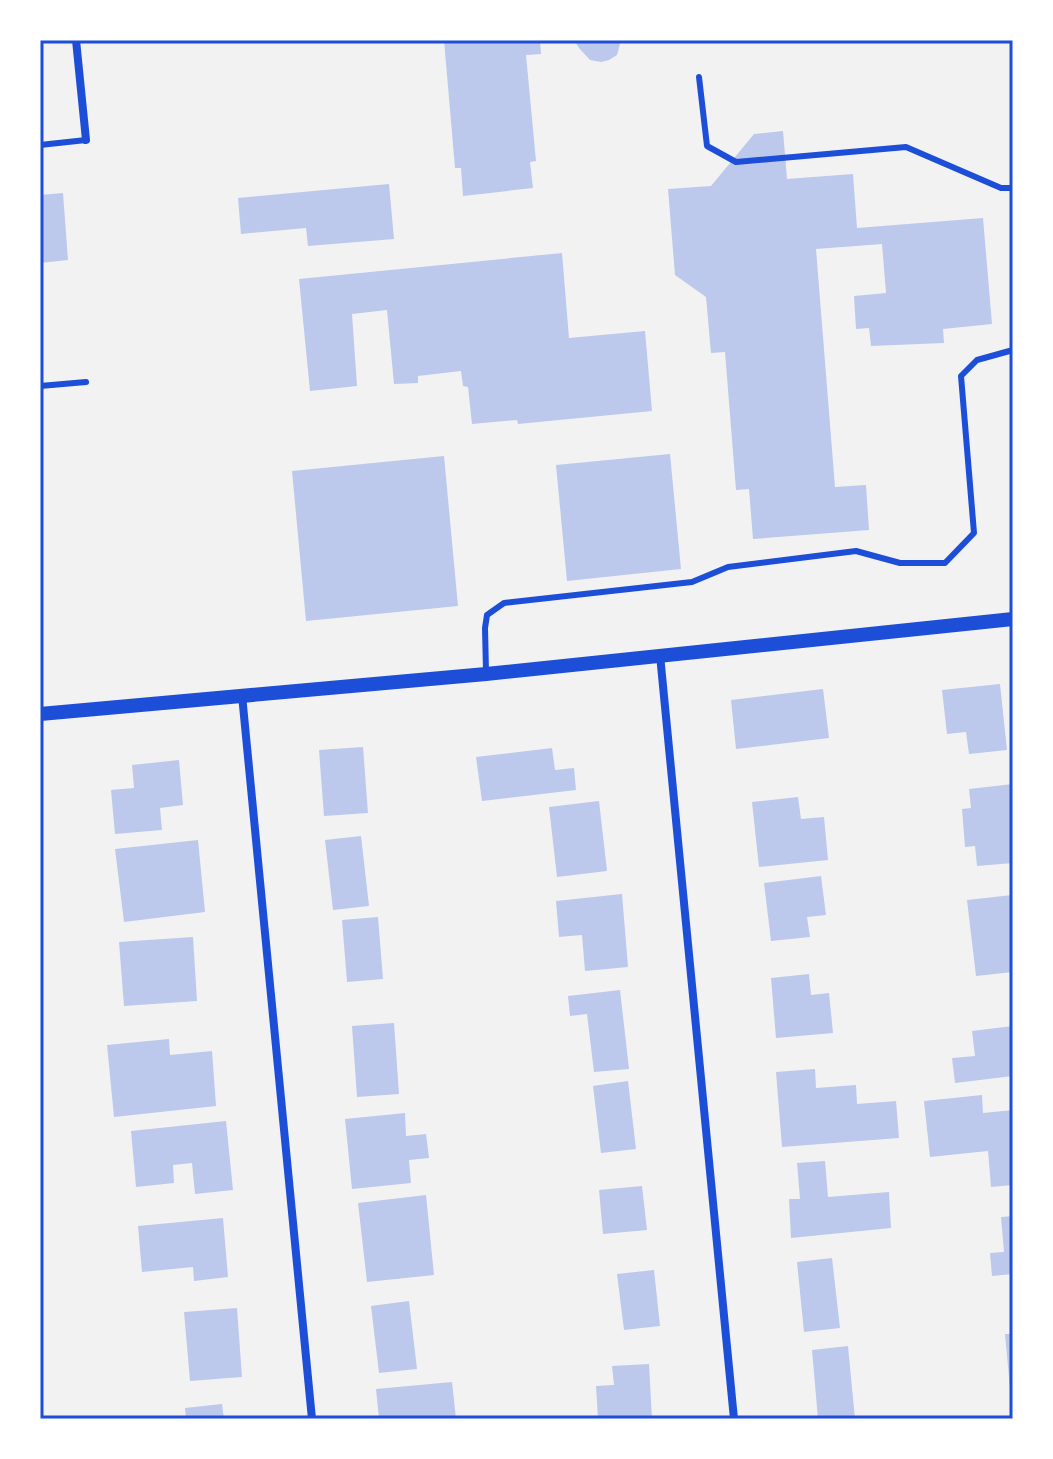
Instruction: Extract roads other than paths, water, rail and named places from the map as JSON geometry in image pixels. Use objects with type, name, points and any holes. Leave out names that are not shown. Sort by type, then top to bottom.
[{"type":"street","points":[[76,40],[86,140]]},
{"type":"street","points":[[40,714],[486,674],[1013,619]]},
{"type":"street","points":[[660,655],[734,1419]]},
{"type":"street","points":[[242,694],[312,1419]]},
{"type":"lane","points":[[699,77],[707,146],[736,162],[906,147],[1001,188],[1013,188]]},
{"type":"lane","points":[[40,145],[86,140]]},
{"type":"lane","points":[[486,674],[487,615],[504,603],[692,582],[728,567],[856,551],[900,563],[945,563],[974,533],[961,376],[977,360],[1013,350]]},
{"type":"lane","points":[[40,386],[86,382]]}]
